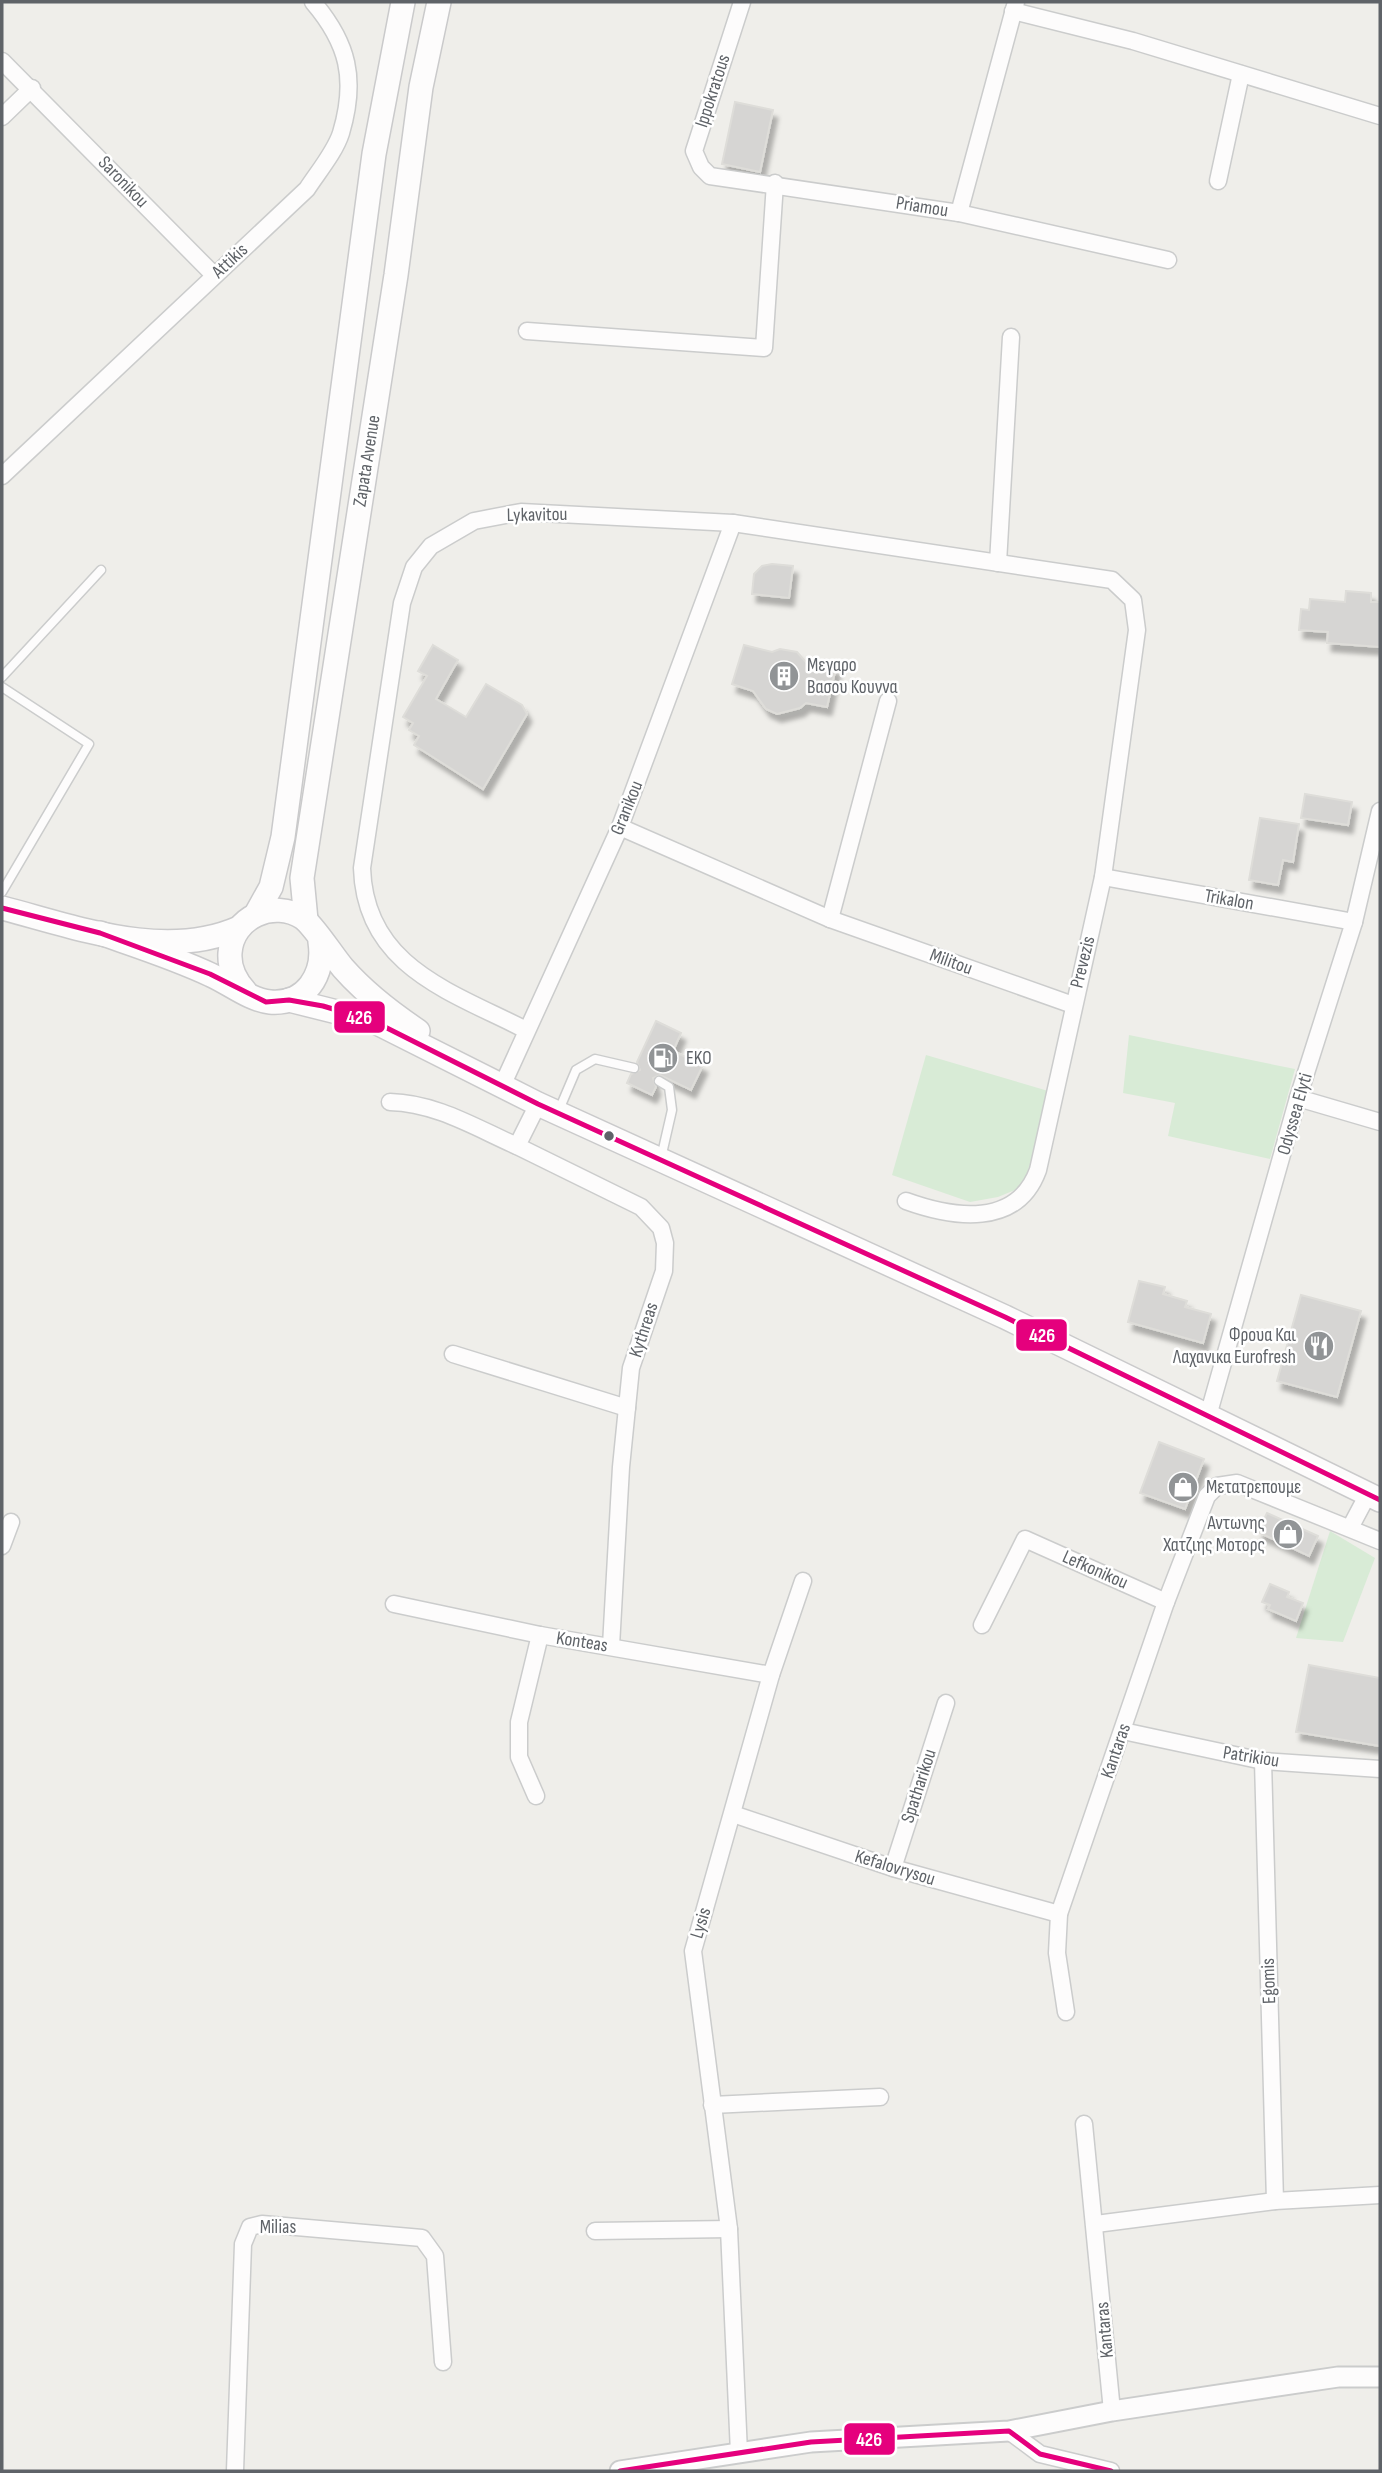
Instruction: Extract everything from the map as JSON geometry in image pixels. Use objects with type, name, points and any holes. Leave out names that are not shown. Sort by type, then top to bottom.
[{"type":"main road","name":"Zapata Avenue","points":[[248,921],[271,887],[283,838],[374,154],[403,2]]},
{"type":"main road","name":"Zapata Avenue","points":[[306,920],[302,878],[396,275],[421,87],[439,2]]},
{"type":"main road","points":[[2,908],[100,933],[180,961],[266,1002],[289,1000],[373,1021],[547,1109],[661,1158],[1005,1317],[1374,1497]]},
{"type":"main road","points":[[100,933],[186,942],[222,935],[248,921],[282,910],[306,920],[320,942],[362,988],[475,1071]]},
{"type":"main road","points":[[246,991],[232,972],[230,949],[248,921]]},
{"type":"main road","points":[[289,1000],[300,995],[317,978],[322,954],[320,942]]},
{"type":"street","name":"Attikis","points":[[2,476],[307,189],[340,135],[349,86],[344,48],[329,20],[313,2]]},
{"type":"street","name":"Ippokratous","points":[[710,176],[695,159],[694,151],[742,2]]},
{"type":"street","name":"Priamou","points":[[710,176],[775,183],[959,213],[1014,6]]},
{"type":"street","points":[[1014,6],[1380,116]]},
{"type":"street","name":"Saronikou","points":[[2,61],[32,88],[214,275]]},
{"type":"street","points":[[1218,181],[1241,74]]},
{"type":"street","points":[[2,117],[32,88]]},
{"type":"street","points":[[527,331],[764,348],[775,183]]},
{"type":"street","points":[[959,213],[1168,260]]},
{"type":"street","points":[[999,563],[1011,337]]},
{"type":"street","name":"Lykavitou","points":[[526,1030],[436,984],[404,963],[379,934],[365,896],[362,868],[402,603],[419,559],[440,539],[464,525],[504,514],[540,512],[733,523],[1096,576],[1112,580],[1133,600]]},
{"type":"street","name":"Granikou","points":[[502,1086],[620,827],[733,523]]},
{"type":"street","name":"Prevezis","points":[[906,1201],[937,1211],[975,1214],[1005,1208],[1026,1194],[1042,1155],[1103,877],[1137,630],[1133,600]]},
{"type":"street","points":[[830,919],[888,701]]},
{"type":"street","name":"Odyssea Elyti","points":[[1208,1416],[1298,1098],[1354,922],[1380,811]]},
{"type":"street","name":"Militou","points":[[620,827],[830,919],[1073,1005]]},
{"type":"street","name":"Trikalon","points":[[1103,877],[1354,922]]},
{"type":"street","points":[[1298,1098],[1380,1122]]},
{"type":"street","name":"Kythreas","points":[[390,1102],[408,1102],[438,1110],[517,1146],[628,1199],[653,1218],[661,1228],[666,1257],[631,1368],[611,1646]]},
{"type":"street","points":[[517,1146],[547,1109]]},
{"type":"street","points":[[453,1354],[627,1408]]},
{"type":"street","name":"Kantaras","points":[[1066,2012],[1057,1953],[1059,1914],[1166,1602],[1207,1496],[1217,1486],[1237,1483],[1350,1528]]},
{"type":"street","points":[[1374,1497],[1350,1528],[1380,1541]]},
{"type":"street","points":[[2,1546],[11,1522]]},
{"type":"street","name":"Lefkonikou","points":[[982,1625],[1025,1539],[1166,1602]]},
{"type":"street","name":"Lysis","points":[[739,2453],[729,2229],[693,1951],[771,1675],[803,1581]]},
{"type":"street","name":"Konteas","points":[[394,1604],[540,1635],[771,1675]]},
{"type":"street","points":[[536,1796],[519,1757],[519,1722],[540,1635]]},
{"type":"street","name":"Spatharikou","points":[[892,1868],[946,1703]]},
{"type":"street","name":"Patrikiou","points":[[1123,1731],[1263,1761],[1380,1769]]},
{"type":"street","name":"Egomis","points":[[1263,1761],[1275,2200]]},
{"type":"street","name":"Kefalovrysou","points":[[733,1814],[892,1868],[1059,1914]]},
{"type":"street","points":[[712,2105],[880,2097]]},
{"type":"street","name":"Kantaras","points":[[1084,2124],[1096,2224],[1112,2411]]},
{"type":"street","points":[[1096,2224],[1275,2200],[1380,2195]]},
{"type":"street","name":"Milias","points":[[235,2471],[243,2244],[250,2227],[262,2224],[422,2238],[435,2256],[443,2361]]},
{"type":"street","points":[[595,2231],[729,2229]]},
{"type":"street","points":[[629,2470],[811,2442],[1009,2431],[1112,2411],[1338,2377],[1380,2377]]},
{"type":"street","points":[[1009,2431],[1040,2454],[1111,2471]]},
{"type":"lane","points":[[2,677],[101,570]]},
{"type":"lane","points":[[2,687],[89,744],[2,892]]},
{"type":"lane","points":[[547,1109],[576,1070],[595,1059],[634,1068]]},
{"type":"lane","points":[[659,1081],[669,1087],[672,1110],[661,1158]]},
{"type":"green space","points":[[1129,1035],[1295,1069],[1270,1159],[1168,1136],[1175,1103],[1123,1093]]},
{"type":"green space","points":[[926,1055],[1055,1093],[1022,1187],[998,1197],[970,1202],[892,1175]]},
{"type":"green space","points":[[1330,1531],[1375,1558],[1343,1642],[1296,1638]]},
{"type":"building","points":[[735,102],[773,110],[760,172],[722,164]]},
{"type":"building","points":[[762,566],[793,566],[789,598],[752,594],[754,574]]},
{"type":"building","points":[[1346,591],[1371,593],[1371,602],[1380,602],[1380,647],[1327,643],[1328,632],[1299,630],[1301,609],[1309,610],[1310,599],[1345,602]]},
{"type":"building","points":[[433,645],[458,660],[436,699],[466,717],[486,684],[522,705],[527,714],[483,789],[414,745],[419,736],[409,730],[413,723],[403,717],[427,676],[418,671]]},
{"type":"building","name":"Μεγαρο Βασου Κουννα","points":[[744,645],[772,652],[780,649],[797,652],[806,662],[836,667],[827,707],[806,703],[800,708],[777,714],[766,709],[753,691],[732,684]]},
{"type":"building","points":[[1305,794],[1352,802],[1348,825],[1301,818]]},
{"type":"building","points":[[1260,818],[1299,824],[1293,862],[1283,860],[1278,885],[1249,880]]},
{"type":"building","name":"EKO","points":[[656,1021],[681,1033],[673,1051],[703,1065],[691,1090],[660,1075],[653,1078],[656,1087],[652,1095],[627,1083],[631,1074],[640,1070],[637,1062]]},
{"type":"building","points":[[1139,1281],[1165,1287],[1163,1294],[1187,1301],[1185,1307],[1211,1314],[1203,1343],[1128,1322]]},
{"type":"building","name":"Φρουα Και Λαχανικα Eurofresh","points":[[1301,1295],[1361,1311],[1337,1397],[1277,1381]]},
{"type":"building","points":[[1159,1442],[1204,1459],[1185,1509],[1140,1493]]},
{"type":"building","name":"Αντωνης Χατζιης Μοτορς","points":[[1267,1513],[1318,1536],[1309,1556],[1258,1532]]},
{"type":"building","name":"Αντωνης Χατζιης Μοτορς","points":[[1270,1584],[1289,1592],[1287,1597],[1303,1603],[1296,1621],[1268,1609],[1270,1605],[1262,1602]]},
{"type":"building","points":[[1309,1665],[1380,1678],[1380,1746],[1296,1732]]},
{"type":"transit line","name":"426","points":[[2,908],[100,933],[210,974],[266,1002],[289,1000],[323,1006],[373,1021],[538,1104],[1005,1317],[1380,1500]]},
{"type":"transit line","name":"426","points":[[620,2471],[811,2442],[1009,2431],[1040,2454],[1111,2471]]},
{"type":"place","name":"Μεγαρο Βασου Κουννα","points":[[784,676]]},
{"type":"place","name":"EKO","points":[[663,1058]]},
{"type":"place","name":"Φρουα Και Λαχανικα Eurofresh","points":[[1319,1346]]},
{"type":"place","name":"Μετατρεπουμε","points":[[1183,1487]]},
{"type":"place","name":"Αντωνης Χατζιης Μοτορς","points":[[1288,1534]]}]
